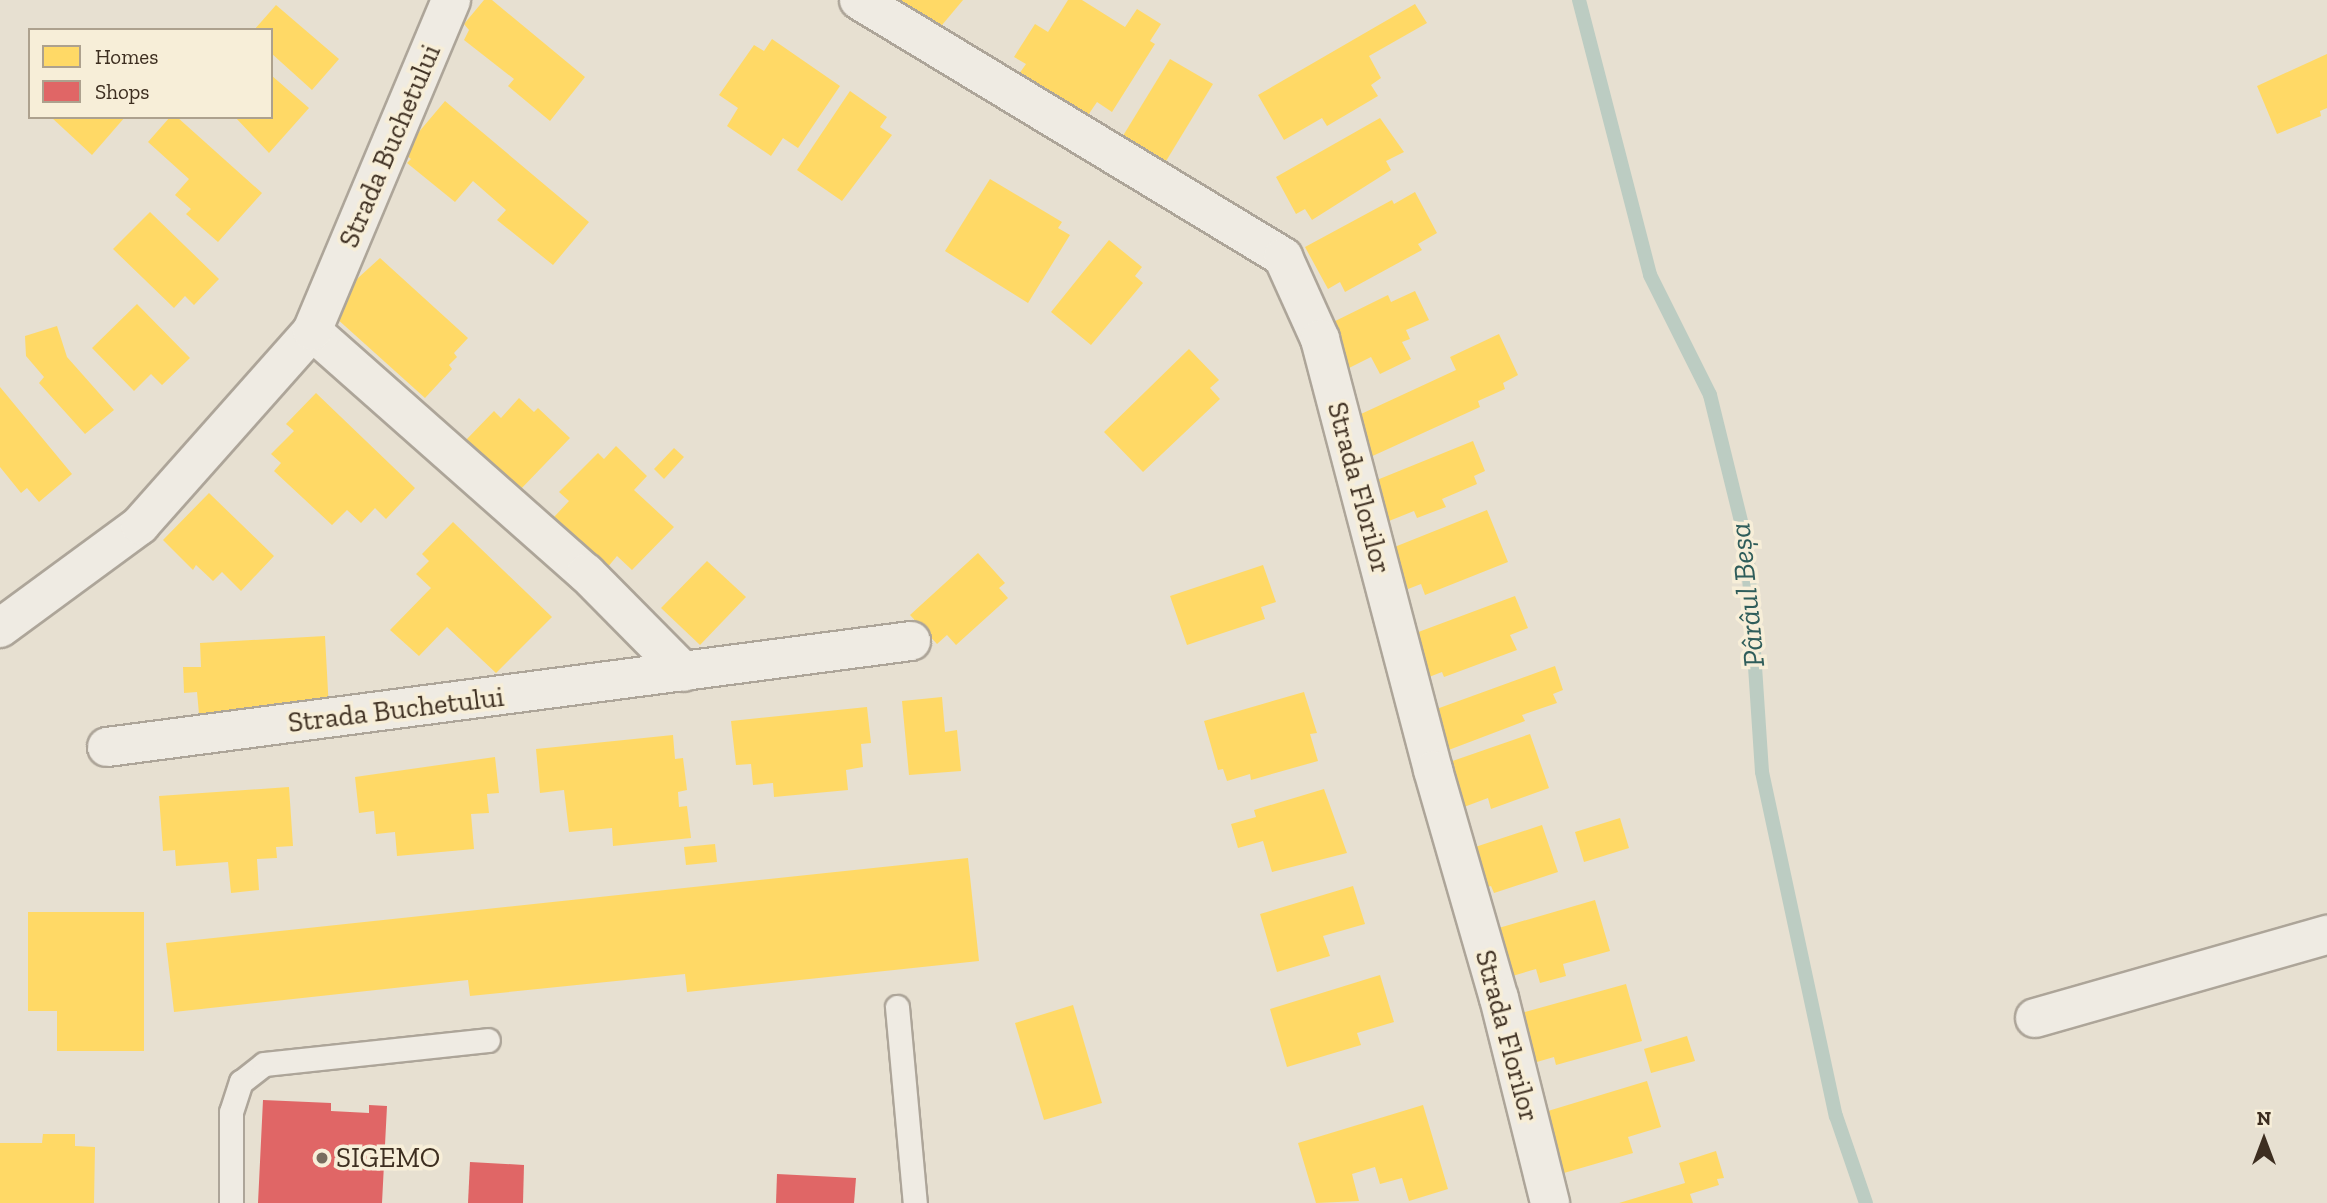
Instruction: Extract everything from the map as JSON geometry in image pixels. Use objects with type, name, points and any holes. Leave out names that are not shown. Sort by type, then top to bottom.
[{"type":"street","name":"Strada Buchetului","points":[[0,628],[141,526],[312,331],[451,0]]},
{"type":"street","name":"Strada Florilor","points":[[859,0],[1283,257],[1320,339],[1433,770],[1499,998],[1550,1203]]},
{"type":"street","points":[[312,331],[586,573],[684,672]]},
{"type":"street","name":"Strada Buchetului","points":[[107,747],[911,641]]},
{"type":"street","points":[[2035,1018],[2327,934]]},
{"type":"lane","points":[[897,1007],[915,1203]]},
{"type":"lane","points":[[230,1203],[230,1112],[241,1082],[264,1064],[488,1041]]},
{"type":"building: Homes","points":[[484,0],[492,0],[585,77],[550,121],[508,86],[514,79],[464,40],[469,30],[464,24]]},
{"type":"building: Homes","points":[[900,0],[963,0],[937,31]]},
{"type":"building: Homes","points":[[1068,0],[1082,0],[1125,27],[1137,9],[1161,24],[1150,41],[1155,44],[1112,112],[1097,102],[1082,124],[1014,81],[1026,64],[1014,57],[1035,24],[1048,32]]},
{"type":"building: Homes","points":[[1415,4],[1427,23],[1369,56],[1381,78],[1371,85],[1378,96],[1327,126],[1322,118],[1284,140],[1258,95]]},
{"type":"building: Homes","points":[[276,5],[339,59],[312,90],[273,55],[273,28],[256,28]]},
{"type":"building: Homes","points":[[772,39],[840,86],[798,148],[783,138],[771,156],[727,126],[738,108],[719,95],[754,45],[764,51]]},
{"type":"building: Homes","points":[[2327,54],[2327,108],[2320,111],[2321,116],[2277,134],[2257,86]]},
{"type":"building: Homes","points":[[1170,59],[1213,84],[1163,166],[1121,139]]},
{"type":"building: Homes","points":[[273,77],[309,108],[269,153],[237,119],[273,119]]},
{"type":"building: Homes","points":[[850,91],[887,117],[880,127],[892,135],[842,201],[797,170]]},
{"type":"building: Homes","points":[[445,101],[589,222],[553,265],[497,220],[506,210],[473,181],[455,202],[407,163],[411,159],[402,152]]},
{"type":"building: Homes","points":[[1380,118],[1404,152],[1386,161],[1391,170],[1312,220],[1305,209],[1296,214],[1276,177]]},
{"type":"building: Homes","points":[[53,119],[123,119],[92,155]]},
{"type":"building: Homes","points":[[168,119],[179,119],[262,193],[218,242],[186,214],[191,209],[175,195],[189,179],[148,142]]},
{"type":"building: Homes","points":[[990,179],[1062,222],[1058,228],[1070,235],[1028,303],[945,251]]},
{"type":"building: Homes","points":[[1415,192],[1437,233],[1418,244],[1422,250],[1345,292],[1340,282],[1328,289],[1305,247],[1392,200],[1394,204]]},
{"type":"building: Homes","points":[[150,212],[219,279],[194,305],[185,296],[174,308],[113,249]]},
{"type":"building: Homes","points":[[1109,240],[1142,267],[1135,276],[1143,283],[1091,345],[1051,312]]},
{"type":"building: Homes","points":[[380,258],[468,338],[454,353],[457,357],[449,365],[452,369],[425,398],[325,308]]},
{"type":"building: Homes","points":[[1415,291],[1429,320],[1406,330],[1410,339],[1402,342],[1411,359],[1380,374],[1371,357],[1341,372],[1319,329],[1388,295],[1391,302]]},
{"type":"building: Homes","points":[[137,304],[190,358],[162,385],[151,374],[134,391],[92,348]]},
{"type":"building: Homes","points":[[57,326],[67,357],[114,410],[85,434],[39,383],[44,377],[26,356],[25,336]]},
{"type":"building: Homes","points":[[1499,334],[1518,375],[1503,383],[1505,389],[1478,401],[1480,407],[1366,459],[1348,420],[1456,370],[1450,357]]},
{"type":"building: Homes","points":[[1189,349],[1219,380],[1210,388],[1220,399],[1143,472],[1104,432]]},
{"type":"building: Homes","points":[[0,387],[72,474],[39,502],[27,488],[21,493],[0,467]]},
{"type":"building: Homes","points":[[316,393],[415,488],[386,519],[375,508],[361,523],[347,510],[332,525],[274,471],[281,463],[271,454],[294,431],[286,424]]},
{"type":"building: Homes","points":[[519,398],[534,412],[538,408],[570,438],[519,491],[465,441],[494,411],[501,418]]},
{"type":"building: Homes","points":[[1473,441],[1485,471],[1474,476],[1477,484],[1442,499],[1446,507],[1417,518],[1414,511],[1384,523],[1367,484]]},
{"type":"building: Homes","points":[[616,446],[647,476],[634,490],[674,527],[632,570],[617,556],[607,568],[554,517],[569,501],[559,492],[598,453],[604,459]]},
{"type":"building: Homes","points":[[674,448],[684,457],[664,479],[654,469]]},
{"type":"building: Homes","points":[[209,493],[274,556],[241,591],[222,572],[213,581],[196,565],[193,570],[163,540]]},
{"type":"building: Homes","points":[[1487,510],[1508,562],[1425,595],[1421,584],[1408,589],[1392,548]]},
{"type":"building: Homes","points":[[453,522],[552,617],[496,673],[447,627],[419,656],[390,630],[431,588],[416,574],[429,561],[422,554]]},
{"type":"building: Homes","points":[[978,553],[1005,583],[999,588],[1008,598],[956,645],[947,635],[937,644],[910,615]]},
{"type":"building: Homes","points":[[707,561],[746,597],[700,645],[661,608]]},
{"type":"building: Homes","points":[[1263,565],[1276,602],[1261,607],[1265,619],[1187,645],[1170,596]]},
{"type":"building: Homes","points":[[1515,596],[1528,628],[1510,635],[1517,650],[1444,677],[1442,672],[1429,677],[1413,634]]},
{"type":"building: Homes","points":[[325,636],[329,710],[200,725],[197,692],[184,693],[183,667],[201,667],[200,643]]},
{"type":"building: Homes","points":[[1555,666],[1563,690],[1553,694],[1557,703],[1522,715],[1525,721],[1446,751],[1431,711]]},
{"type":"building: Homes","points":[[1304,692],[1317,733],[1310,734],[1318,761],[1251,780],[1250,774],[1227,781],[1223,769],[1218,770],[1204,721]]},
{"type":"building: Homes","points":[[942,697],[945,732],[957,730],[961,771],[909,775],[902,701]]},
{"type":"building: Homes","points":[[867,707],[871,743],[861,744],[863,767],[846,770],[848,790],[774,797],[773,783],[753,785],[751,764],[736,765],[731,721]]},
{"type":"building: Homes","points":[[1530,734],[1549,788],[1491,809],[1488,798],[1456,810],[1441,765]]},
{"type":"building: Homes","points":[[673,735],[675,759],[683,758],[687,790],[678,792],[679,807],[687,806],[691,838],[613,846],[612,828],[569,832],[564,790],[540,793],[536,749]]},
{"type":"building: Homes","points":[[495,757],[499,793],[487,794],[489,813],[471,814],[474,849],[397,856],[395,832],[376,834],[374,811],[359,813],[355,777]]},
{"type":"building: Homes","points":[[289,787],[293,846],[276,847],[277,858],[257,859],[259,890],[231,893],[228,862],[176,866],[175,850],[163,851],[159,796]]},
{"type":"building: Homes","points":[[1324,789],[1347,853],[1272,872],[1263,841],[1238,848],[1231,824],[1256,817],[1254,810]]},
{"type":"building: Homes","points":[[1620,818],[1629,848],[1584,862],[1575,832]]},
{"type":"building: Homes","points":[[1542,825],[1558,872],[1494,893],[1491,886],[1473,892],[1460,852]]},
{"type":"building: Homes","points":[[715,844],[717,862],[686,865],[684,847]]},
{"type":"building: Homes","points":[[968,858],[979,961],[687,992],[685,974],[470,996],[468,980],[174,1012],[166,943]]},
{"type":"building: Homes","points":[[1353,886],[1365,924],[1323,936],[1330,956],[1277,972],[1260,914]]},
{"type":"building: Homes","points":[[1595,900],[1610,951],[1563,964],[1566,976],[1540,983],[1536,969],[1499,980],[1485,932]]},
{"type":"building: Homes","points":[[28,912],[144,912],[144,1051],[57,1051],[57,1011],[28,1011]]},
{"type":"building: Homes","points":[[1380,975],[1394,1022],[1357,1033],[1361,1045],[1287,1067],[1270,1009]]},
{"type":"building: Homes","points":[[1626,984],[1642,1041],[1556,1065],[1554,1057],[1523,1066],[1510,1016]]},
{"type":"building: Homes","points":[[1073,1005],[1102,1103],[1044,1120],[1015,1023]]},
{"type":"building: Homes","points":[[1687,1036],[1695,1061],[1651,1073],[1644,1049]]},
{"type":"building: Homes","points":[[1647,1081],[1661,1127],[1628,1137],[1633,1153],[1557,1175],[1538,1114]]},
{"type":"building: Homes","points":[[1423,1105],[1448,1189],[1409,1201],[1402,1178],[1380,1184],[1375,1167],[1352,1174],[1359,1201],[1316,1203],[1298,1143]]},
{"type":"building: Homes","points":[[43,1134],[75,1134],[75,1146],[95,1147],[94,1203],[0,1203],[0,1143],[42,1143]]},
{"type":"building: Homes","points":[[1716,1151],[1724,1178],[1717,1179],[1719,1185],[1690,1194],[1693,1203],[1619,1203],[1685,1183],[1679,1163]]},
{"type":"building: Shops","name":"SIGEMO","points":[[263,1100],[331,1103],[331,1111],[369,1113],[369,1105],[387,1106],[382,1203],[258,1203]]},
{"type":"building: Shops","name":"SIGEMO","points":[[470,1162],[524,1165],[523,1203],[468,1203]]},
{"type":"building: Shops","points":[[777,1174],[856,1178],[854,1203],[776,1203]]},
{"type":"waterway","name":"Pârâul Beșa","points":[[1579,0],[1650,275],[1710,395],[1747,546],[1762,772],[1836,1116],[1866,1203]]},
{"type":"place","name":"SIGEMO","points":[[322,1158]]}]
